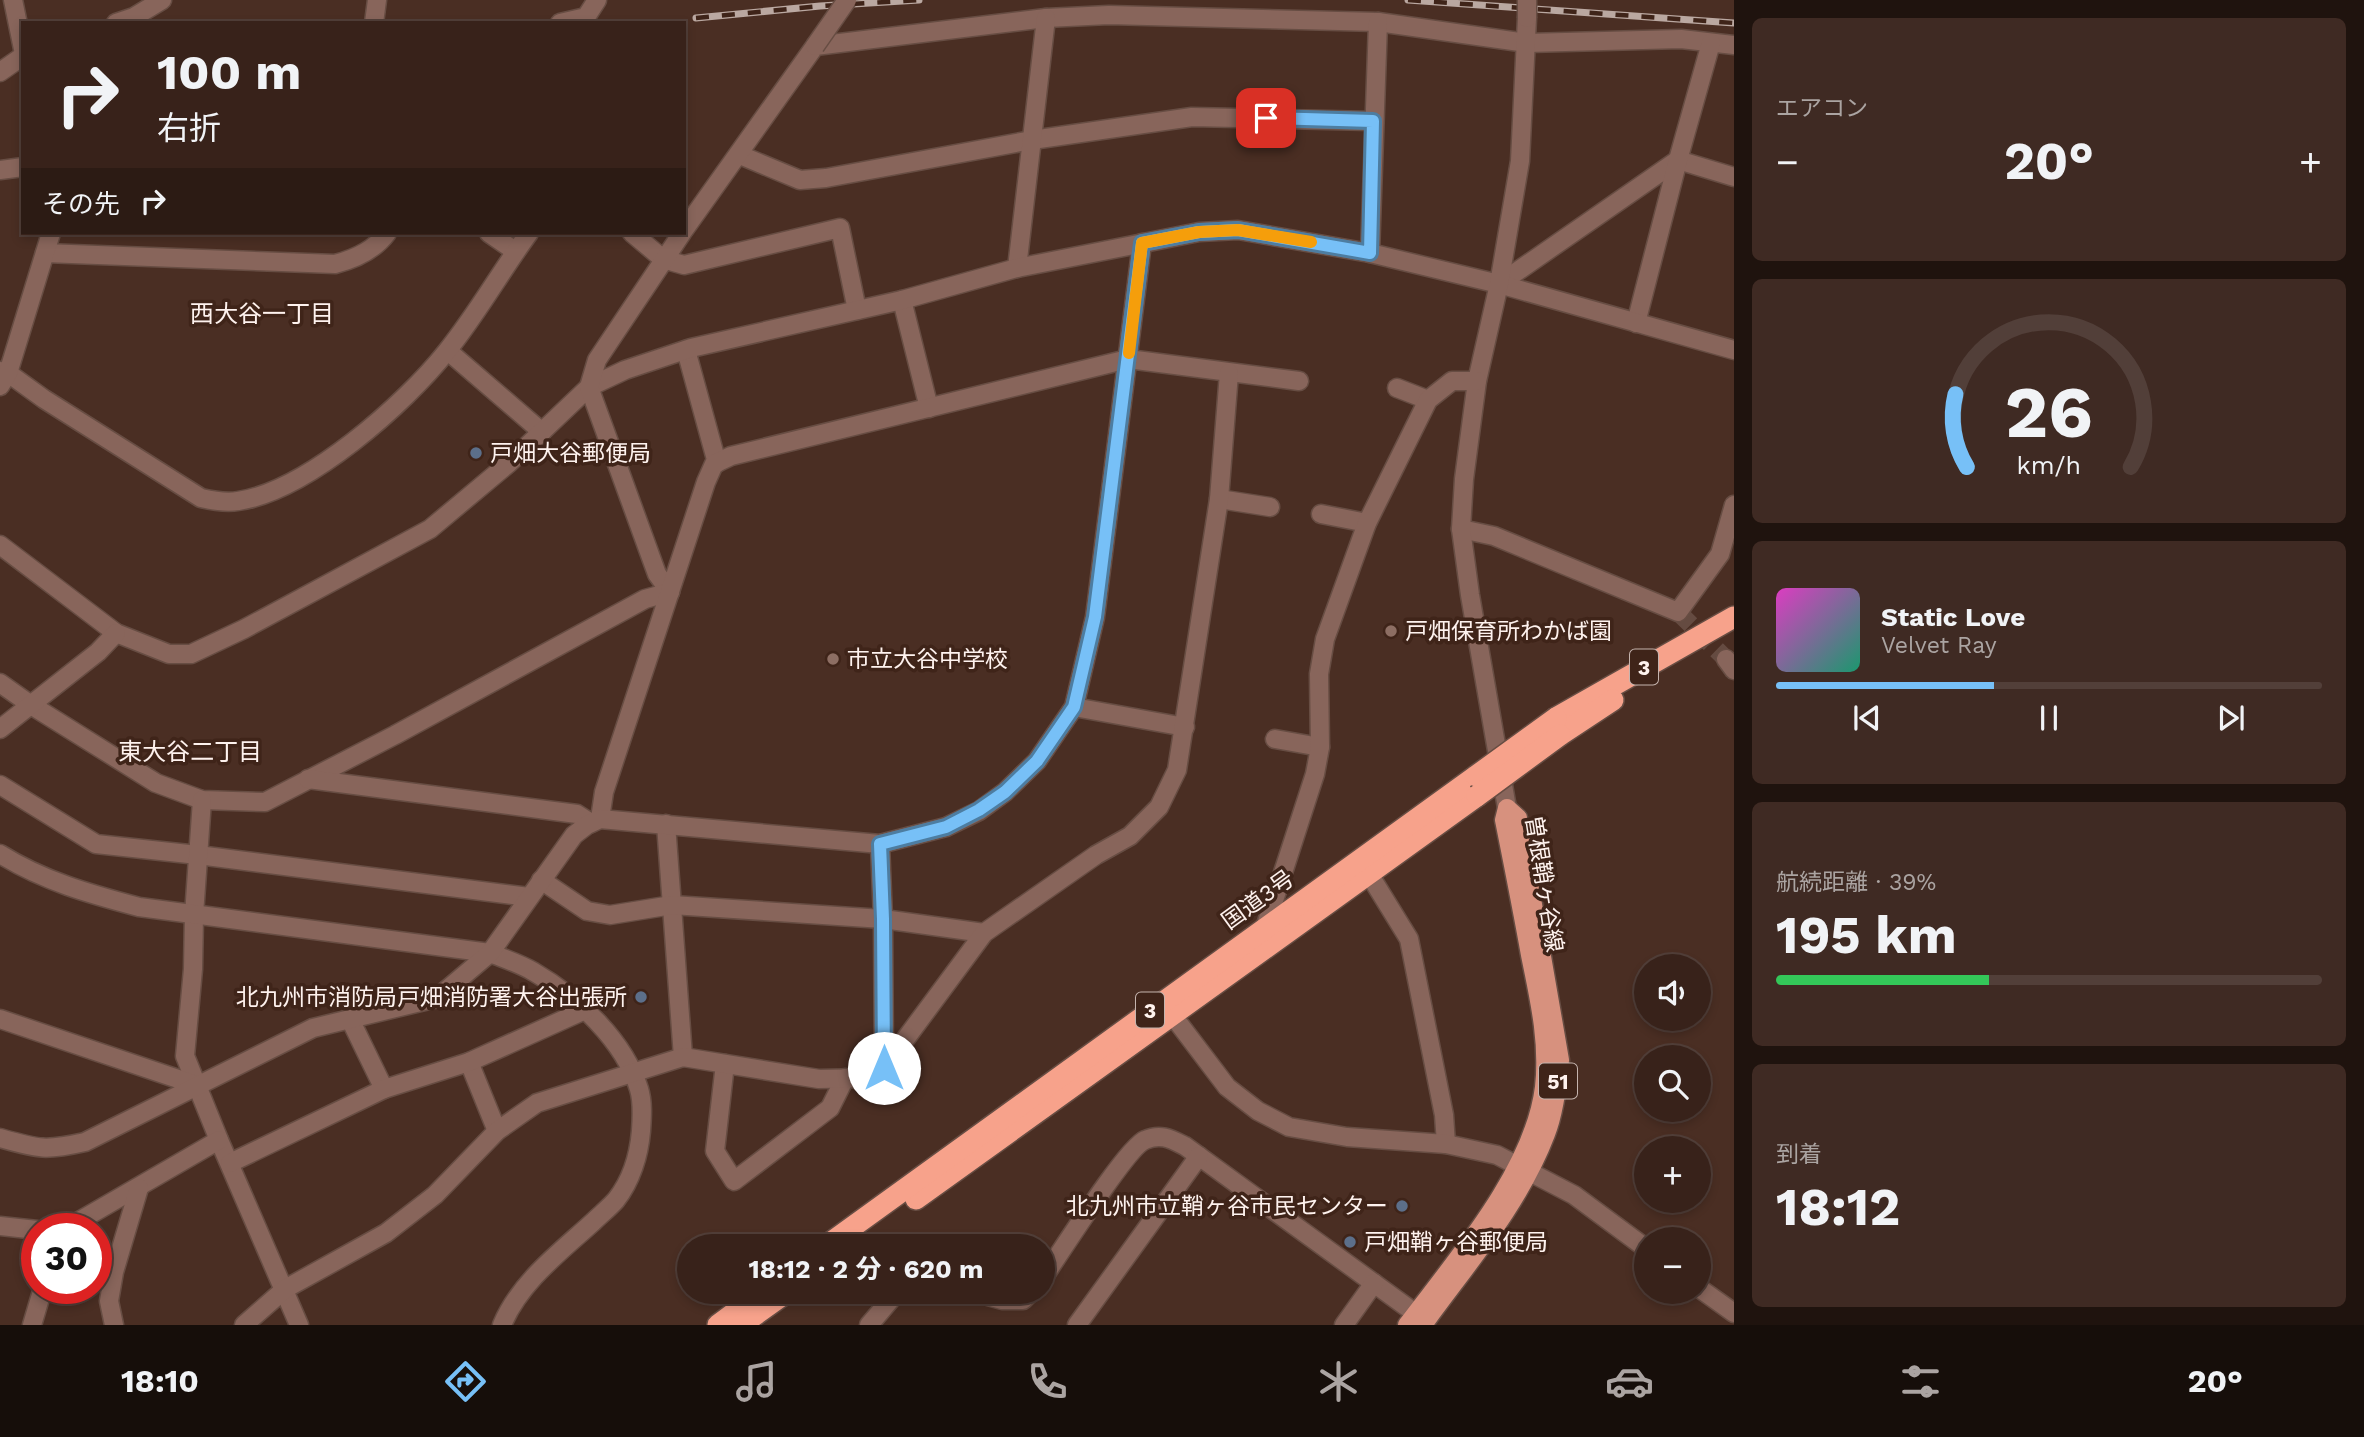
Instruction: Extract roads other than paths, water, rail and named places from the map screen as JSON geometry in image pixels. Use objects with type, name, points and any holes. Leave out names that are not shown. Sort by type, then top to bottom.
[{"type":"highway","name":"国道3号","points":[[866,1234],[1167,1008],[1265,928],[1477,786],[1558,727],[1734,617]]},
{"type":"highway","name":"国道3号","points":[[1558,727],[1734,633]]},
{"type":"highway","name":"国道3号","points":[[843,1234],[1167,1008],[1369,874],[1477,786]]},
{"type":"highway","points":[[718,1325],[747,1304]]},
{"type":"highway","points":[[741,1325],[771,1304]]},
{"type":"main road","name":"曽根鞘ヶ谷線","points":[[1418,1321],[1523,1168],[1544,1089],[1545,1028],[1504,820],[1507,808]]},
{"type":"street","points":[[13,0],[21,38]]},
{"type":"street","points":[[121,21],[162,0]]},
{"type":"street","points":[[374,21],[377,0]]},
{"type":"street","points":[[569,21],[586,17],[597,0]]},
{"type":"street","points":[[686,227],[740,155],[847,0]]},
{"type":"street","points":[[1507,808],[1461,529],[1464,479],[1477,381],[1499,284],[1520,161],[1527,9]]},
{"type":"street","points":[[816,46],[1046,18],[1109,15],[1378,22],[1527,43],[1681,39],[1734,45]]},
{"type":"street","points":[[1017,268],[1046,18]]},
{"type":"street","points":[[1370,253],[1378,22]]},
{"type":"street","points":[[1636,323],[1711,43]]},
{"type":"street","points":[[0,72],[21,57]]},
{"type":"street","points":[[740,155],[800,180],[826,178],[1032,140],[1192,117],[1373,121]]},
{"type":"street","points":[[1499,284],[1678,160]]},
{"type":"street","points":[[1678,160],[1734,177]]},
{"type":"street","points":[[0,170],[21,167]]},
{"type":"street","points":[[634,235],[663,259],[684,265],[841,228],[857,310]]},
{"type":"street","points":[[0,545],[116,633],[169,654],[191,654],[213,645],[430,529],[542,432],[589,387],[625,370],[686,350],[902,300],[1017,268],[1199,232],[1238,230],[1370,253],[1499,284],[1734,350]]},
{"type":"street","points":[[50,235],[3,377],[44,399],[201,498],[221,502],[239,501],[266,494],[315,470],[363,435],[448,351],[527,235]]},
{"type":"street","points":[[45,253],[335,264],[349,261],[379,243],[385,235]]},
{"type":"street","points":[[492,235],[515,251]]},
{"type":"street","points":[[670,592],[657,574],[589,387],[597,360],[680,235]]},
{"type":"street","points":[[308,779],[578,814],[595,821],[666,824],[880,844],[946,827],[979,810],[1005,792],[1037,761],[1074,707],[1095,617],[1142,243]]},
{"type":"street","points":[[902,300],[929,408]]},
{"type":"street","points":[[686,350],[717,463]]},
{"type":"street","points":[[448,351],[542,432]]},
{"type":"street","points":[[0,1138],[38,1149],[54,1149],[85,1142],[313,1028],[437,998],[490,953],[574,835],[595,821],[714,464],[730,456],[1128,359],[1299,380]]},
{"type":"street","points":[[243,1325],[285,1289],[386,1233],[435,1195],[497,1131],[537,1102],[683,1057],[819,1079],[870,1078],[886,1070],[984,933],[1096,855],[1130,836],[1159,807],[1177,770],[1219,499],[1229,373]]},
{"type":"street","points":[[1265,928],[1315,774],[1320,747],[1319,674],[1325,639],[1367,523],[1428,400],[1452,381],[1477,381]]},
{"type":"street","points":[[1397,388],[1428,400]]},
{"type":"street","points":[[1219,499],[1270,507]]},
{"type":"street","points":[[1461,529],[1494,536],[1678,612],[1720,554],[1734,505]]},
{"type":"street","points":[[1321,514],[1367,523]]},
{"type":"street","points":[[0,683],[156,783],[202,800],[265,802],[395,735],[645,598],[670,592]]},
{"type":"street","points":[[0,729],[98,652],[116,633]]},
{"type":"street","points":[[1074,707],[1185,727]]},
{"type":"street","points":[[1275,739],[1320,747]]},
{"type":"street","points":[[0,785],[96,844],[528,897]]},
{"type":"street","points":[[202,800],[193,969],[185,1056],[299,1325]]},
{"type":"street","points":[[666,824],[683,1057]]},
{"type":"street","points":[[880,844],[886,1070]]},
{"type":"street","points":[[0,854],[27,871],[86,893],[139,907],[490,953],[532,971],[585,1010],[615,1043],[634,1074],[640,1091],[642,1114],[640,1146],[629,1178],[615,1201],[521,1289],[502,1325]]},
{"type":"street","points":[[1369,874],[1409,939],[1444,1115],[1446,1144]]},
{"type":"street","points":[[541,880],[587,911],[610,915],[672,905],[883,919],[984,933]]},
{"type":"street","points":[[1167,1008],[1227,1087],[1258,1111],[1289,1127],[1347,1137],[1446,1144],[1497,1155],[1574,1195],[1634,1239]]},
{"type":"street","points":[[230,1163],[384,1089],[469,1062],[585,1010]]},
{"type":"street","points":[[350,1019],[384,1089]]},
{"type":"street","points":[[0,1020],[196,1086]]},
{"type":"street","points":[[469,1062],[497,1131]]},
{"type":"street","points":[[726,1064],[715,1151],[734,1181],[830,1108],[845,1078]]},
{"type":"street","points":[[1055,1260],[1112,1177],[1142,1140],[1162,1135],[1185,1146],[1374,1283],[1418,1321]]},
{"type":"street","points":[[94,1213],[219,1140]]},
{"type":"street","points":[[1077,1325],[1199,1156]]},
{"type":"street","points":[[114,1325],[110,1301],[114,1272],[139,1188]]},
{"type":"street","points":[[0,1226],[21,1228]]},
{"type":"street","points":[[1344,1325],[1374,1283]]},
{"type":"street","points":[[1711,1297],[1734,1314]]},
{"type":"street","points":[[32,1325],[38,1304]]},
{"type":"street","points":[[869,1325],[887,1304]]},
{"type":"tunnel","points":[[1678,612],[1726,659]]},
{"type":"railway","points":[[696,18],[919,0]]},
{"type":"railway","points":[[1408,0],[1734,23]]},
{"type":"place","name":"戸畑大谷郵便局","points":[[476,453]]},
{"type":"place","name":"戸畑保育所わかば園","points":[[1391,631]]},
{"type":"place","name":"市立大谷中学校","points":[[833,659]]},
{"type":"place","name":"北九州市消防局戸畑消防署大谷出張所","points":[[641,997]]},
{"type":"place","name":"北九州市立鞘ヶ谷市民センター","points":[[1402,1206]]},
{"type":"place","name":"戸畑鞘ヶ谷郵便局","points":[[1350,1242]]},
{"type":"district","name":"西大谷一丁目","points":[[262,314]]},
{"type":"district","name":"東大谷二丁目","points":[[190,752]]}]
